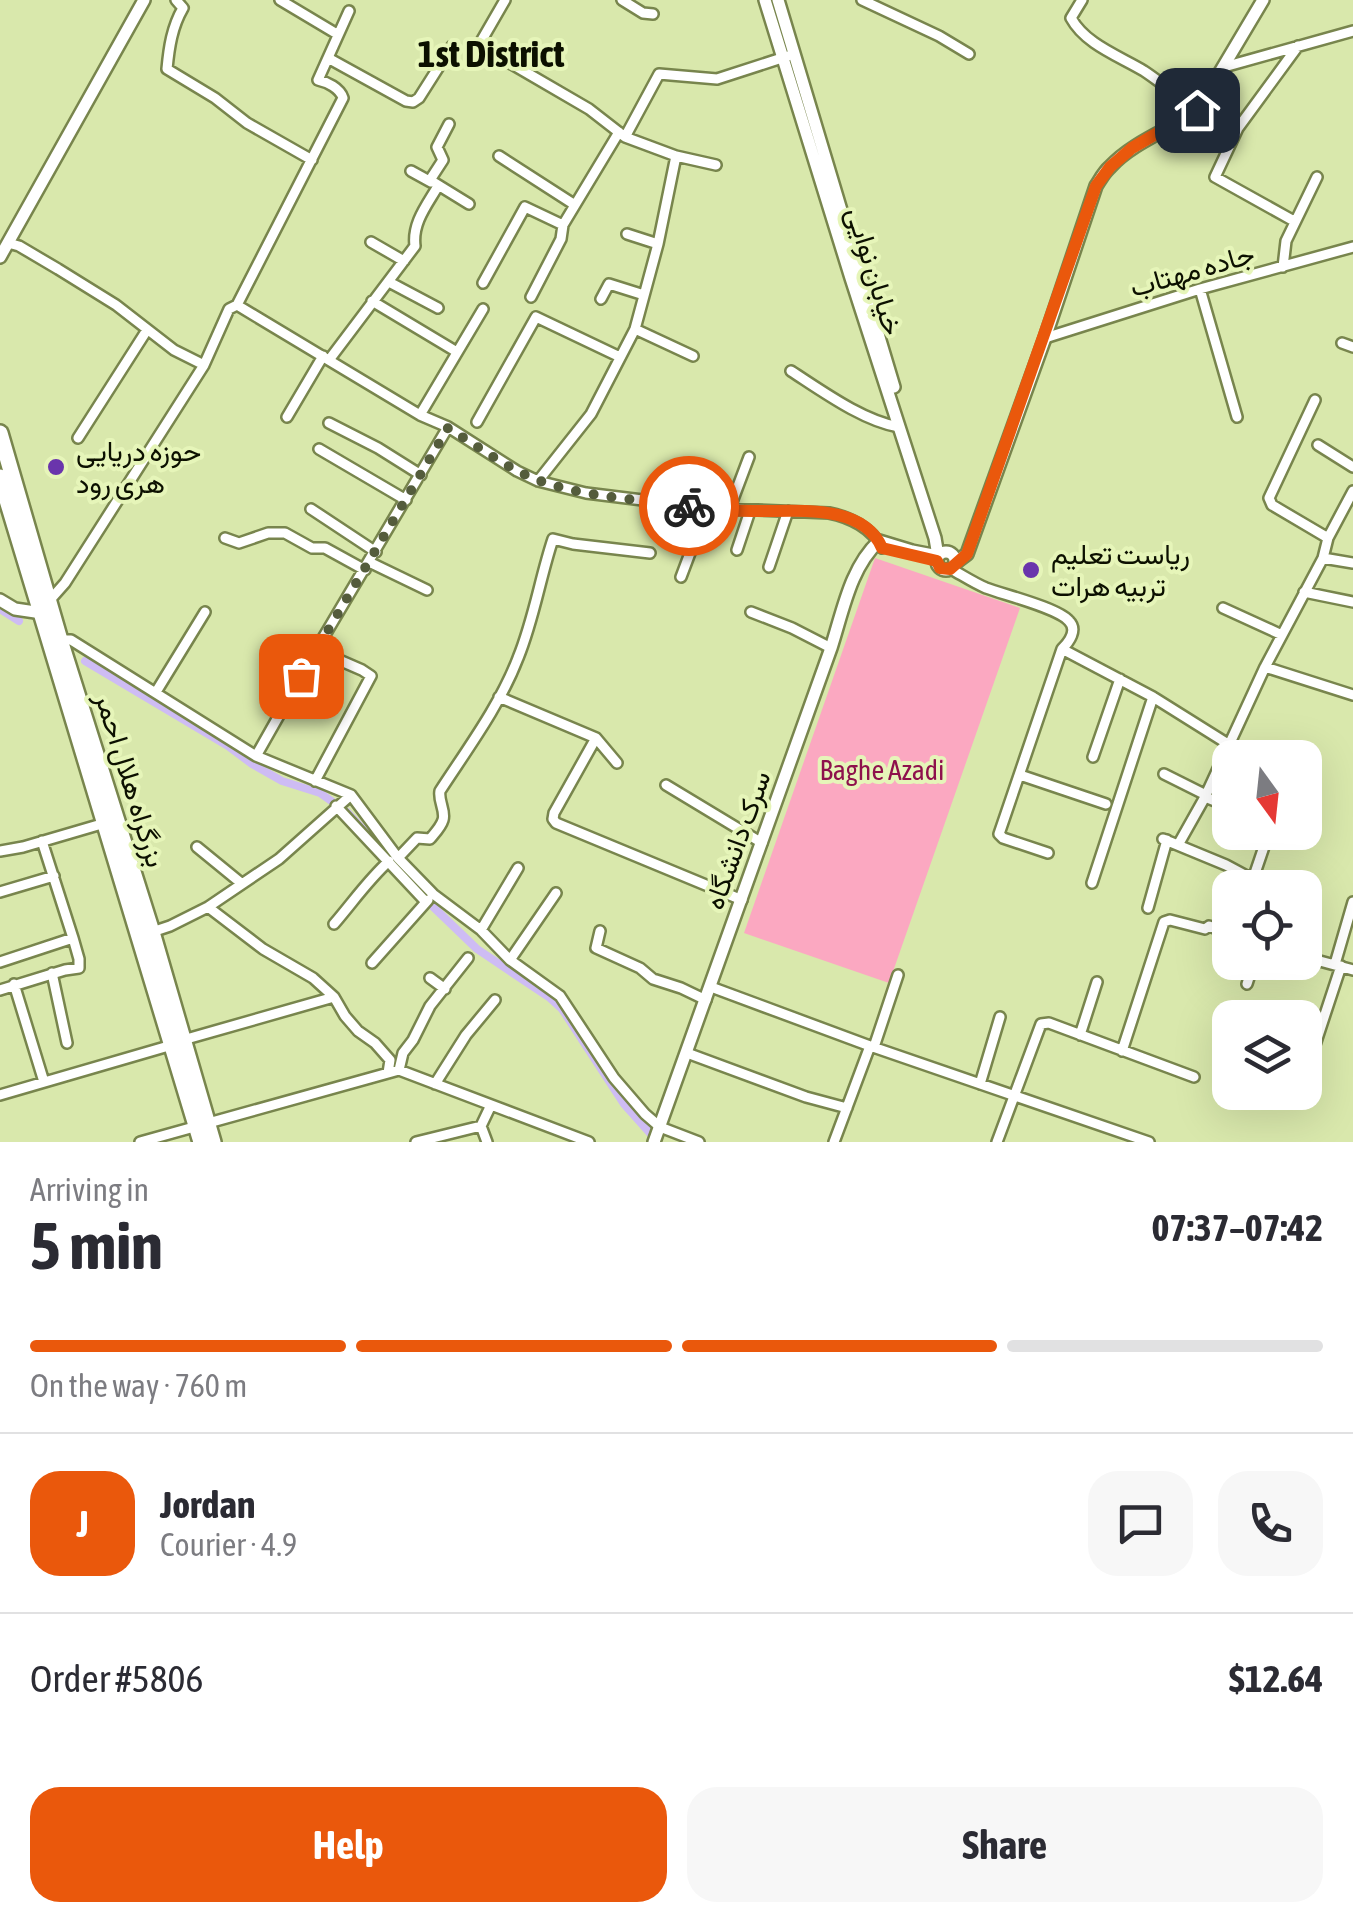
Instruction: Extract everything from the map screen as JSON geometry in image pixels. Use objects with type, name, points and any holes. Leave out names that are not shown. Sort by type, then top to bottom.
[{"type":"highway","name":"بزرگراه هلال احمر","points":[[0,433],[45,607],[60,640],[111,821],[152,932],[201,1130],[213,1142]]},
{"type":"highway","name":"بزرگراه هلال احمر","points":[[0,478],[45,607],[178,1042]]},
{"type":"street","points":[[0,258],[144,0]]},
{"type":"street","points":[[176,0],[183,8],[171,29],[167,69],[247,123],[312,160]]},
{"type":"street","points":[[280,0],[337,34]]},
{"type":"street","points":[[505,0],[479,46],[589,110],[622,135],[676,156],[716,165]]},
{"type":"street","points":[[622,0],[644,13],[654,14]]},
{"type":"street","name":"خیابان نوایی","points":[[766,0],[788,55],[865,294],[946,560]]},
{"type":"street","name":"خیابان نوایی","points":[[778,0],[788,55],[899,427],[932,530],[946,560]]},
{"type":"street","points":[[862,0],[969,54]]},
{"type":"street","points":[[1082,0],[1071,18],[1078,29],[1197,110]]},
{"type":"street","points":[[237,305],[420,415],[538,480],[586,493],[707,508],[843,516],[873,533],[880,544],[946,560],[967,554],[1096,186],[1132,148],[1197,110],[1263,0]]},
{"type":"street","points":[[0,600],[30,613],[45,607],[66,582],[204,365],[343,98],[326,82],[318,80],[349,11]]},
{"type":"street","points":[[1224,67],[1353,30]]},
{"type":"street","points":[[328,58],[413,102],[452,46]]},
{"type":"street","points":[[1294,222],[1215,177],[1238,128],[1298,46]]},
{"type":"street","points":[[531,297],[561,239],[563,224],[660,74],[718,79],[788,55]]},
{"type":"street","points":[[434,184],[430,177],[443,160],[437,146],[449,124]]},
{"type":"street","points":[[499,156],[575,205]]},
{"type":"street","points":[[538,480],[591,414],[635,328],[676,156]]},
{"type":"street","points":[[411,171],[470,204]]},
{"type":"street","points":[[1283,268],[1286,241],[1318,177]]},
{"type":"street","points":[[287,417],[326,358],[415,246],[414,234],[434,184]]},
{"type":"street","points":[[483,282],[525,206],[563,224]]},
{"type":"street","points":[[627,234],[658,244]]},
{"type":"street","points":[[371,242],[404,261]]},
{"type":"street","points":[[8,243],[116,305],[174,350],[204,365]]},
{"type":"street","name":"جاده مهتاب","points":[[1045,338],[1200,289],[1353,247]]},
{"type":"street","points":[[389,282],[438,308]]},
{"type":"street","points":[[601,299],[609,284],[644,296]]},
{"type":"street","points":[[1200,289],[1237,417]]},
{"type":"street","points":[[372,301],[458,352]]},
{"type":"street","points":[[420,415],[483,309]]},
{"type":"street","points":[[477,422],[536,317],[620,357]]},
{"type":"street","points":[[635,328],[693,356]]},
{"type":"street","points":[[78,438],[147,330]]},
{"type":"street","points":[[1342,342],[1353,348]]},
{"type":"street","points":[[792,371],[872,418],[899,427]]},
{"type":"street","points":[[1315,400],[1269,498],[1272,506],[1328,538]]},
{"type":"street","points":[[328,424],[421,475]]},
{"type":"street","points":[[256,756],[448,428]]},
{"type":"street","points":[[1318,445],[1353,466]]},
{"type":"street","points":[[319,448],[406,500]]},
{"type":"street","points":[[729,510],[749,457]]},
{"type":"street","points":[[1231,740],[1353,491]]},
{"type":"street","points":[[681,578],[707,508]]},
{"type":"street","points":[[311,509],[376,552]]},
{"type":"street","points":[[770,567],[788,510]]},
{"type":"street","points":[[738,550],[750,511]]},
{"type":"street","points":[[912,552],[930,541],[932,530]]},
{"type":"street","points":[[225,538],[239,543],[268,533],[285,533],[312,548],[326,548],[427,590]]},
{"type":"street","points":[[334,924],[365,883],[417,838],[430,839],[442,822],[440,791],[517,661],[553,539],[650,552]]},
{"type":"street","points":[[880,544],[946,560],[983,586],[1069,620],[1073,630],[1070,641],[1062,649],[999,834],[1048,853]]},
{"type":"street","name":"سرک دانشگاه","points":[[657,1134],[857,568],[865,554],[880,544]]},
{"type":"street","points":[[1322,558],[1353,563]]},
{"type":"street","points":[[1304,592],[1353,602]]},
{"type":"street","points":[[1224,608],[1282,635]]},
{"type":"street","points":[[156,692],[204,612]]},
{"type":"street","points":[[751,612],[831,648]]},
{"type":"street","points":[[60,640],[71,640],[256,756],[350,795],[393,859]]},
{"type":"street","points":[[1062,649],[1153,697],[1217,740]]},
{"type":"street","points":[[315,781],[370,676],[316,650]]},
{"type":"street","points":[[1265,667],[1353,694]]},
{"type":"street","points":[[1093,757],[1120,680]]},
{"type":"street","points":[[499,697],[596,738],[618,763]]},
{"type":"street","points":[[1092,883],[1153,697]]},
{"type":"street","points":[[596,738],[553,820],[742,900]]},
{"type":"street","points":[[1164,774],[1212,799]]},
{"type":"street","points":[[1020,775],[1106,804]]},
{"type":"street","points":[[1178,845],[1212,780]]},
{"type":"street","points":[[666,785],[762,843]]},
{"type":"street","points":[[152,932],[208,907],[279,859],[350,795]]},
{"type":"street","points":[[336,806],[429,898],[481,930],[510,960],[560,996],[657,1134],[699,1142]]},
{"type":"street","points":[[0,852],[111,821]]},
{"type":"street","points":[[1148,908],[1165,840],[1232,870]]},
{"type":"street","points":[[0,990],[79,968],[74,938],[42,841]]},
{"type":"street","points":[[197,847],[241,884]]},
{"type":"street","points":[[481,930],[518,868]]},
{"type":"street","points":[[0,892],[54,876]]},
{"type":"street","points":[[510,960],[556,893]]},
{"type":"street","points":[[372,962],[429,898]]},
{"type":"street","points":[[1322,1020],[1353,902]]},
{"type":"street","points":[[208,907],[263,950],[313,978],[334,997],[358,1031],[390,1060],[394,1072]]},
{"type":"street","points":[[1122,1051],[1164,922],[1212,927]]},
{"type":"street","points":[[600,931],[596,948],[640,968],[654,979],[872,1047],[1149,1142]]},
{"type":"street","points":[[0,962],[74,938]]},
{"type":"street","points":[[394,1072],[430,1006],[468,958]]},
{"type":"street","points":[[1322,961],[1353,970]]},
{"type":"street","points":[[52,973],[67,1043]]},
{"type":"street","points":[[834,1142],[898,975]]},
{"type":"street","points":[[430,978],[445,989]]},
{"type":"street","points":[[1247,984],[1248,980]]},
{"type":"street","points":[[1080,1035],[1097,982]]},
{"type":"street","points":[[14,984],[44,1082]]},
{"type":"street","points":[[0,1095],[334,997]]},
{"type":"street","points":[[434,1084],[495,1000]]},
{"type":"street","points":[[980,1084],[1000,1017]]},
{"type":"street","points":[[997,1142],[1042,1024],[1194,1077]]},
{"type":"street","points":[[688,1053],[806,1097],[848,1108]]},
{"type":"street","points":[[140,1142],[201,1130],[394,1072],[588,1142]]},
{"type":"street","points":[[416,1142],[480,1126],[491,1105]]},
{"type":"street","points":[[480,1126],[487,1142]]},
{"type":"street","points":[[546,1142],[550,1128]]},
{"type":"green space","name":"Baghe Azadi","points":[[875,558],[1020,608],[889,983],[744,933]]},
{"type":"waterway","points":[[0,609],[19,621]]},
{"type":"waterway","points":[[85,661],[282,781],[320,793],[347,812],[372,839]]},
{"type":"waterway","points":[[424,898],[477,949],[562,1009],[624,1104],[657,1141]]},
{"type":"way so far","points":[[301,676],[448,428],[538,480],[586,493],[689,506]]},
{"type":"place","name":"حوزه دریایی هری رود","points":[[56,467]]},
{"type":"place","name":"ریاست تعلیم تربیه هرات","points":[[1031,570]]},
{"type":"district","name":"1st District","points":[[491,53]]},
{"type":"route","points":[[689,506],[829,512],[873,533],[882,548],[937,561],[943,570],[950,569],[967,554],[1096,186],[1132,148],[1197,110]]}]
